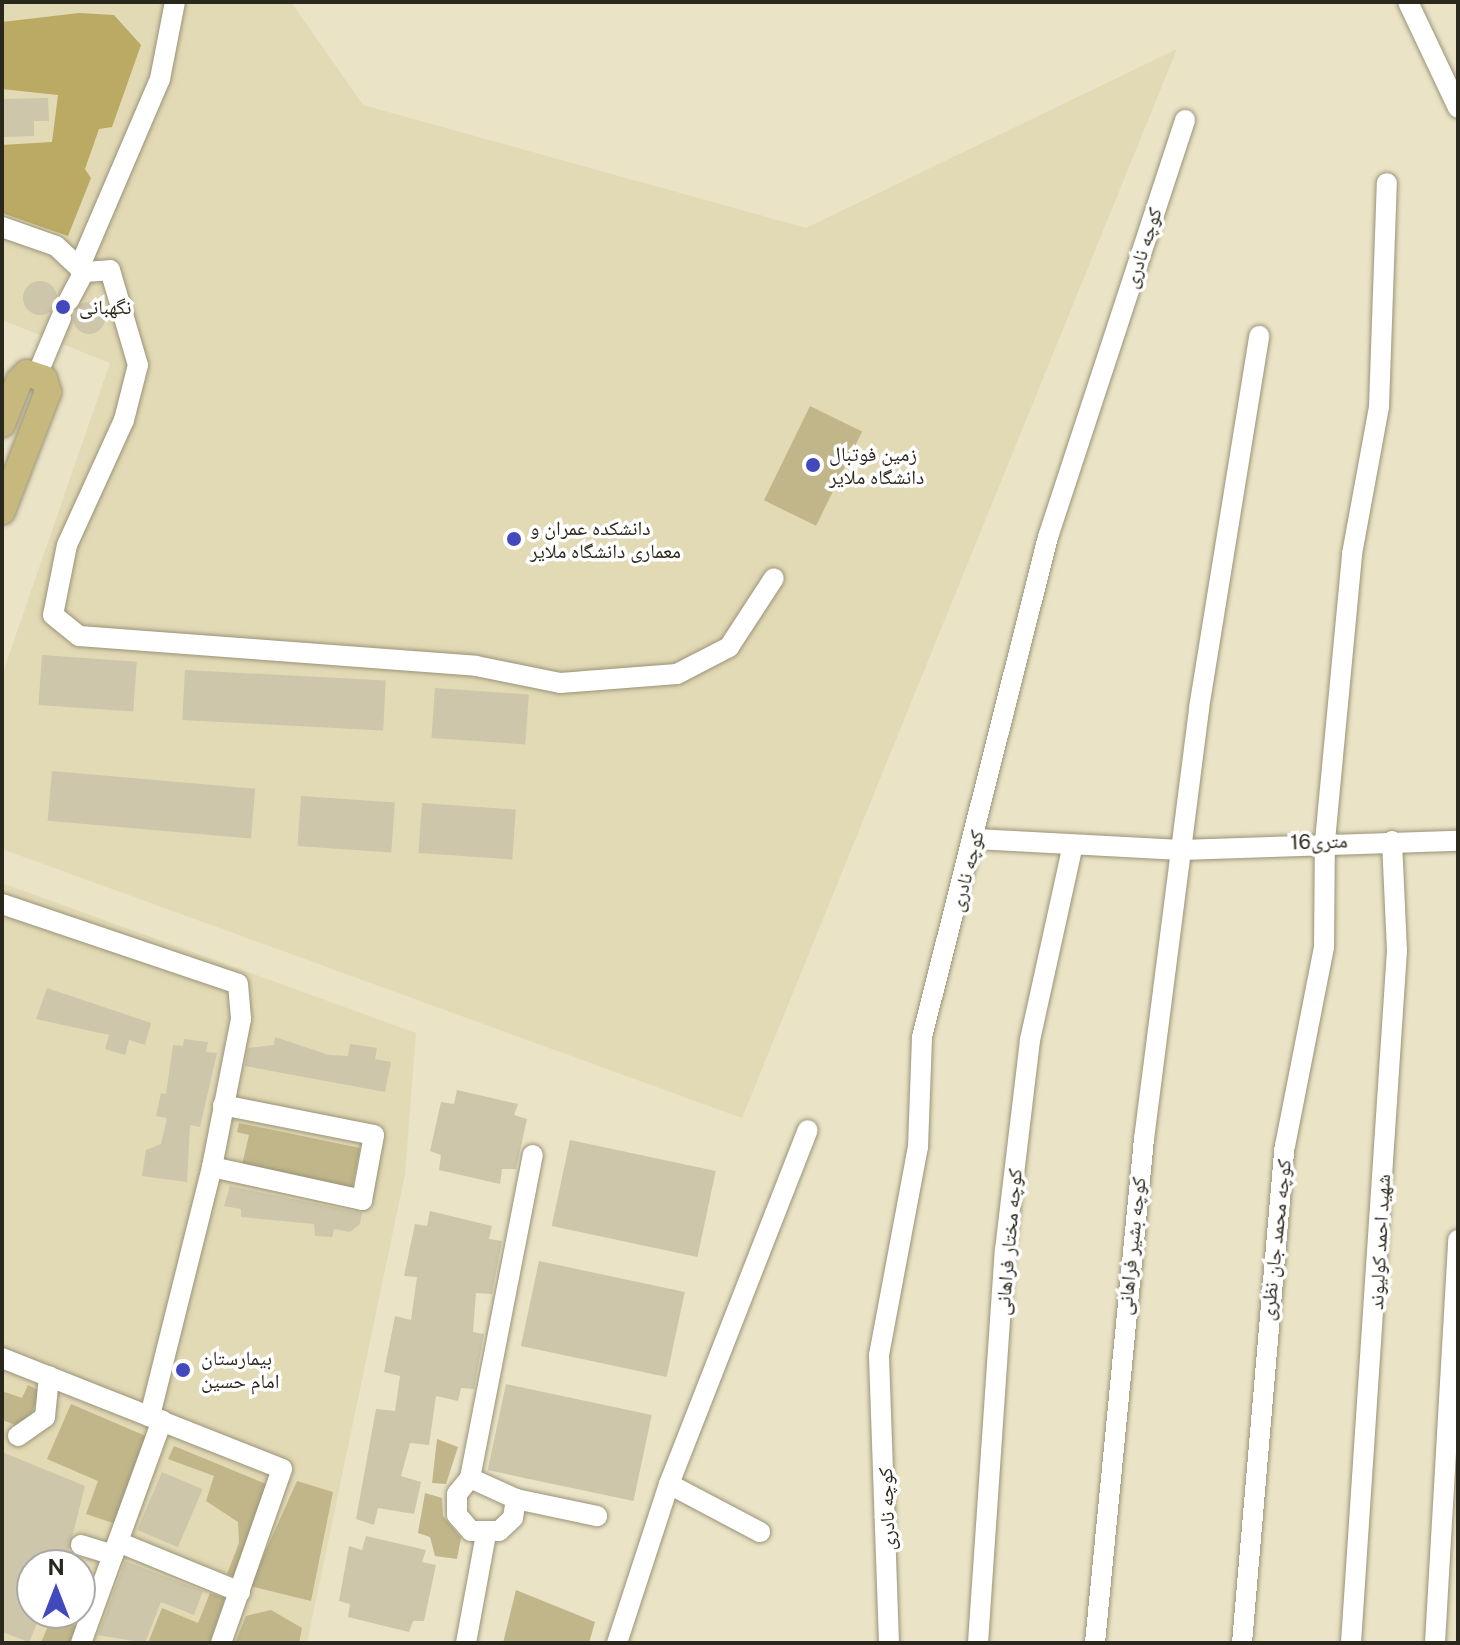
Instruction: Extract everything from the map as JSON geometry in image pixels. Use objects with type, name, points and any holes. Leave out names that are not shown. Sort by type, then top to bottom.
[{"type":"main road","points":[[2,424],[19,381],[37,375],[48,392],[2,511]]},
{"type":"street","points":[[37,375],[160,79],[175,2]]},
{"type":"street","points":[[1408,2],[1458,108]]},
{"type":"street","name":"کوچه نادری","points":[[889,1643],[879,1355],[918,1147],[922,1037],[976,839],[1048,537],[1185,120]]},
{"type":"street","name":"کوچه محمد جان نظری","points":[[1242,1643],[1285,1146],[1324,947],[1325,841],[1352,554],[1379,407],[1387,183]]},
{"type":"street","points":[[2,227],[56,246],[81,270],[110,270],[138,365],[124,420],[67,545],[53,615],[79,636],[476,666],[560,683],[677,674],[729,647],[774,578]]},
{"type":"street","name":"کوچه بشیر فراهانی","points":[[1095,1643],[1130,1252],[1181,850],[1259,336]]},
{"type":"street","name":"16متری","points":[[976,839],[1181,850],[1325,841],[1458,841]]},
{"type":"street","name":"شهید احمد کولیوند","points":[[1351,1643],[1397,951],[1392,841]]},
{"type":"street","name":"کوچه مختار فراهانی","points":[[978,1643],[1024,1085],[1040,971],[1073,845]]},
{"type":"street","points":[[2,904],[238,984],[241,1019],[212,1167],[156,1418],[115,1549],[81,1643]]},
{"type":"street","points":[[212,1167],[362,1200],[372,1148],[374,1135],[223,1105]]},
{"type":"street","points":[[617,1643],[669,1484],[808,1130]]},
{"type":"street","points":[[486,1534],[457,1515],[457,1494],[470,1478],[533,1155]]},
{"type":"street","points":[[1435,1643],[1458,1240]]},
{"type":"street","points":[[2,1358],[282,1469],[221,1643]]},
{"type":"street","points":[[18,1436],[45,1417],[49,1376]]},
{"type":"street","points":[[470,1478],[516,1499],[597,1516]]},
{"type":"street","points":[[669,1484],[760,1532]]},
{"type":"street","points":[[486,1534],[508,1526],[516,1499]]},
{"type":"street","points":[[466,1643],[486,1534]]},
{"type":"street","points":[[81,1545],[115,1549],[240,1592]]},
{"type":"shaded area","name":"دانشکده عمران و معماری دانشگاه ملایر","points":[[2,2],[291,2],[363,105],[806,228],[1177,49],[742,1118],[2,849],[2,675],[110,363],[2,320]]},
{"type":"shaded area","points":[[79,13],[114,15],[141,45],[112,127],[99,129],[85,169],[91,178],[68,236],[2,213],[2,145],[52,142],[58,95],[2,89],[2,22]]},
{"type":"shaded area","name":"زمین فوتبال دانشگاه ملایر","points":[[810,406],[862,431],[816,526],[764,500]]},
{"type":"shaded area","name":"بیمارستان امام حسین","points":[[2,883],[416,1033],[405,1174],[307,1643],[2,1643]]},
{"type":"shaded area","points":[[239,1123],[360,1148],[352,1188],[242,1165],[249,1135],[237,1132]]},
{"type":"shaded area","points":[[28,1385],[40,1391],[26,1429],[2,1420],[2,1391],[22,1398]]},
{"type":"shaded area","points":[[71,1404],[148,1437],[119,1525],[86,1514],[98,1481],[47,1459]]},
{"type":"shaded area","points":[[437,1439],[458,1447],[446,1484],[432,1483]]},
{"type":"shaded area","points":[[174,1446],[266,1484],[238,1577],[227,1574],[239,1543],[238,1522],[206,1501],[214,1476],[168,1459]]},
{"type":"shaded area","points":[[297,1481],[333,1492],[311,1601],[250,1586]]},
{"type":"shaded area","points":[[425,1493],[442,1498],[443,1516],[461,1538],[457,1559],[435,1556],[430,1537],[418,1533]]},
{"type":"shaded area","points":[[516,1590],[595,1622],[589,1643],[503,1643]]},
{"type":"shaded area","points":[[210,1593],[225,1598],[210,1643],[148,1643],[162,1608],[198,1623]]},
{"type":"shaded area","points":[[271,1610],[302,1628],[299,1643],[235,1643],[246,1616]]},
{"type":"shaded area","points":[[47,1629],[76,1629],[70,1643],[41,1643]]},
{"type":"building","points":[[48,98],[49,121],[34,121],[34,136],[2,137],[2,99]]},
{"type":"building","points":[[40,281],[52,286],[57,298],[52,310],[40,315],[28,310],[23,298],[28,286]]},
{"type":"building","points":[[89,302],[100,307],[105,318],[100,329],[89,334],[78,329],[73,318],[78,307]]},
{"type":"building","points":[[42,655],[137,662],[133,712],[39,705]]},
{"type":"building","points":[[185,670],[386,681],[383,730],[182,720]]},
{"type":"building","points":[[435,688],[529,695],[525,744],[432,738]]},
{"type":"building","points":[[52,771],[255,789],[251,839],[48,821]]},
{"type":"building","points":[[301,796],[395,803],[391,852],[298,846]]},
{"type":"building","points":[[422,803],[516,810],[512,859],[419,853]]},
{"type":"building","points":[[47,988],[151,1023],[145,1045],[129,1040],[125,1055],[105,1049],[109,1035],[36,1019]]},
{"type":"building","points":[[275,1037],[329,1055],[348,1056],[350,1044],[377,1048],[375,1059],[391,1062],[385,1092],[245,1066],[248,1048],[274,1045]]},
{"type":"building","points":[[184,1039],[208,1042],[206,1052],[217,1053],[200,1127],[190,1125],[187,1182],[142,1176],[146,1150],[161,1144],[167,1118],[156,1116],[161,1093],[166,1094],[173,1045],[183,1046]]},
{"type":"building","points":[[457,1090],[518,1104],[514,1115],[527,1119],[516,1169],[502,1169],[500,1184],[439,1170],[441,1155],[430,1151],[441,1102],[454,1104]]},
{"type":"building","points":[[570,1140],[716,1171],[697,1257],[552,1226]]},
{"type":"building","points":[[230,1186],[362,1213],[360,1224],[350,1232],[334,1229],[332,1237],[315,1236],[314,1224],[241,1217],[241,1209],[224,1206]]},
{"type":"building","points":[[430,1211],[492,1226],[489,1239],[502,1241],[492,1294],[476,1293],[473,1332],[484,1334],[474,1389],[461,1388],[458,1401],[436,1396],[429,1445],[410,1443],[401,1476],[421,1482],[414,1514],[378,1508],[374,1525],[356,1519],[376,1409],[395,1411],[400,1376],[384,1372],[395,1316],[411,1320],[417,1277],[404,1276],[415,1224],[427,1226]]},
{"type":"building","points":[[539,1261],[685,1292],[667,1377],[521,1346]]},
{"type":"building","points":[[506,1384],[652,1415],[633,1501],[488,1470]]},
{"type":"building","points":[[2,1452],[85,1486],[69,1549],[16,1549],[16,1629],[35,1629],[29,1642],[2,1632]]},
{"type":"building","points":[[162,1472],[203,1489],[178,1547],[137,1530]]},
{"type":"building","points":[[366,1536],[426,1550],[422,1562],[436,1565],[424,1621],[413,1621],[409,1632],[348,1617],[350,1604],[339,1601],[349,1546],[362,1550]]},
{"type":"building","points":[[125,1561],[203,1591],[194,1615],[161,1602],[145,1643],[98,1635]]},
{"type":"place","name":"نگهبانی","points":[[63,307]]},
{"type":"place","name":"زمین فوتبال دانشگاه ملایر","points":[[813,465]]},
{"type":"place","name":"دانشکده عمران و معماری دانشگاه ملایر","points":[[514,539]]},
{"type":"place","name":"بیمارستان امام حسین","points":[[183,1370]]}]
